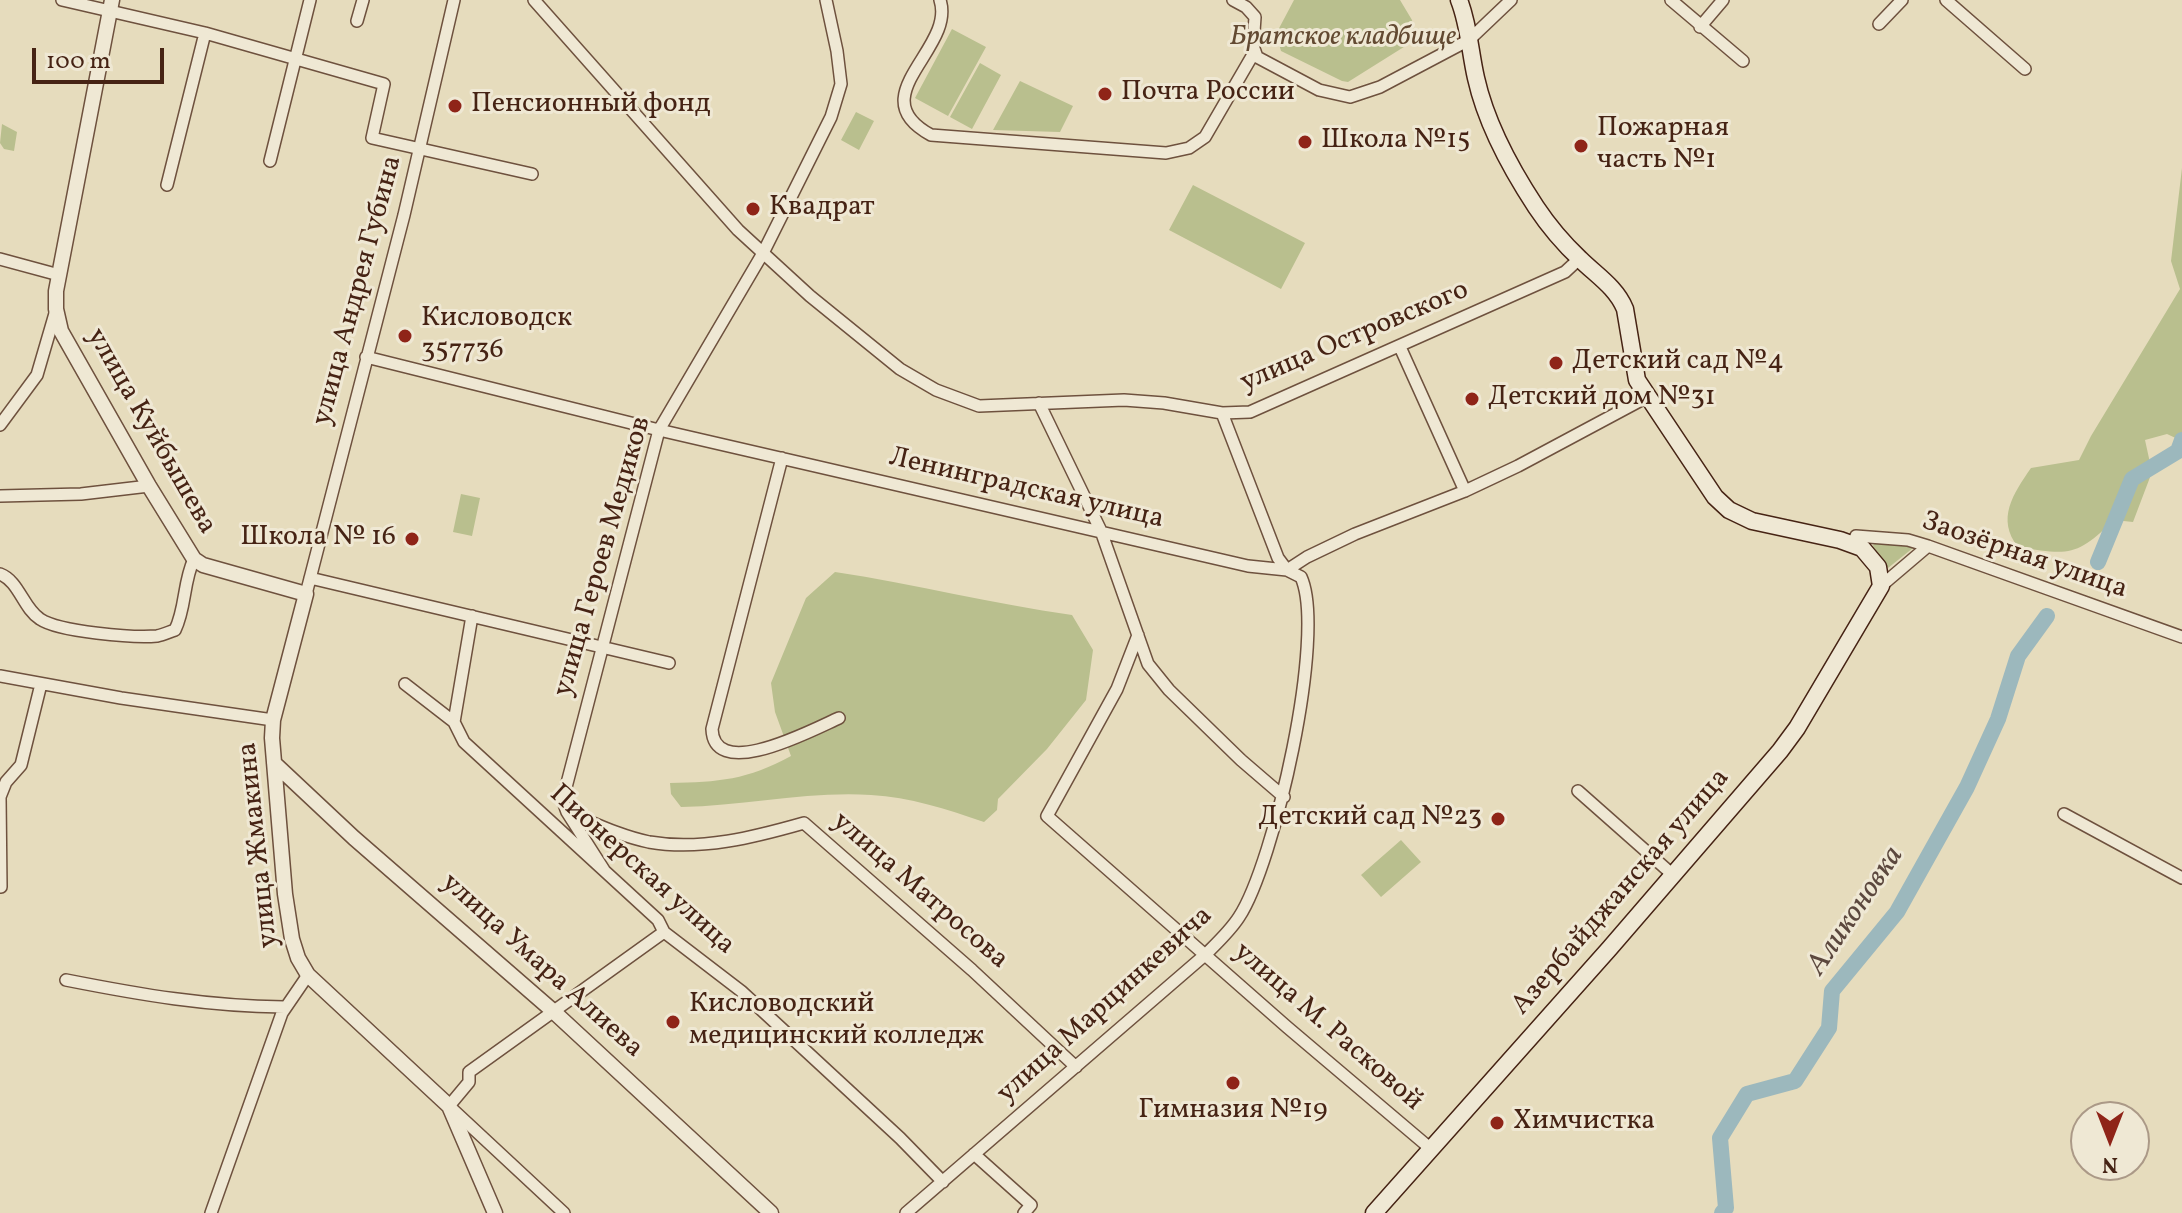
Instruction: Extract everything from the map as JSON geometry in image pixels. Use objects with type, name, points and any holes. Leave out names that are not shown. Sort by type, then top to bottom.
[{"type":"main road","points":[[1459,0],[1476,81],[1508,157],[1535,205],[1579,259],[1621,300],[1637,380],[1698,475],[1729,510],[1752,521],[1853,544],[1872,556],[1878,567],[1881,586]]},
{"type":"main road","name":"Азербайджанская улица","points":[[1374,1213],[1766,768],[1797,728],[1881,586]]},
{"type":"street","points":[[62,0],[111,6],[384,84],[372,138],[532,174]]},
{"type":"street","points":[[270,161],[310,0]]},
{"type":"street","points":[[357,21],[363,0]]},
{"type":"street","name":"улица Андрея Губина","points":[[306,594],[420,149],[454,0]]},
{"type":"street","name":"улица Островского","points":[[534,0],[711,200],[763,253],[900,369],[936,390],[979,406],[1124,400],[1222,413],[1250,412],[1565,272],[1579,259]]},
{"type":"street","name":"улица Героев Медиков","points":[[567,812],[563,801],[565,791],[659,430],[763,253],[831,117],[841,84],[826,0]]},
{"type":"street","points":[[940,0],[939,29],[906,86],[904,103],[907,115],[931,135],[1166,153],[1189,148],[1205,137],[1255,51]]},
{"type":"street","points":[[1233,0],[1246,7],[1255,17],[1257,57],[1307,84],[1337,96],[1350,97],[1380,87],[1469,40],[1511,0]]},
{"type":"street","points":[[1671,0],[1743,61]]},
{"type":"street","points":[[1700,27],[1723,0]]},
{"type":"street","points":[[1879,24],[1902,0]]},
{"type":"street","points":[[1946,0],[2025,69]]},
{"type":"street","name":"улица Куйбышева","points":[[0,425],[37,375],[56,309],[59,275],[111,6]]},
{"type":"street","points":[[167,185],[205,33]]},
{"type":"street","points":[[0,259],[59,275]]},
{"type":"street","name":"улица Куйбышева","points":[[56,309],[61,331],[194,559],[203,565],[306,594]]},
{"type":"street","points":[[1400,347],[1465,491]]},
{"type":"street","name":"Ленинградская улица","points":[[366,357],[659,430],[1248,566],[1287,570]]},
{"type":"street","points":[[1287,570],[1355,534],[1465,491],[1518,466],[1647,397]]},
{"type":"street","points":[[1039,403],[1101,531],[1148,664],[1169,690],[1284,797]]},
{"type":"street","name":"улица Марцинкевича","points":[[906,1213],[1206,954],[1240,917],[1263,862],[1284,797],[1309,636],[1305,585],[1301,577],[1287,570],[1278,558],[1222,413]]},
{"type":"street","points":[[782,458],[712,729],[712,740],[725,751],[747,752],[786,743],[839,718]]},
{"type":"street","points":[[0,496],[81,494],[149,486]]},
{"type":"street","name":"Заозёрная улица","points":[[1853,544],[1856,536],[1908,540],[2182,637]]},
{"type":"street","points":[[1881,586],[1928,546]]},
{"type":"street","points":[[0,574],[9,577],[27,607],[42,621],[82,631],[159,636],[175,630],[181,617],[188,571],[194,559]]},
{"type":"street","points":[[310,578],[669,663]]},
{"type":"street","name":"улица Жмакина","points":[[306,594],[273,720],[285,894],[292,939],[308,975],[449,1106],[495,1213]]},
{"type":"street","points":[[454,722],[472,616]]},
{"type":"street","name":"улица М. Расковой","points":[[1138,635],[1117,689],[1047,816],[1431,1149]]},
{"type":"street","points":[[0,676],[121,698],[273,720]]},
{"type":"street","points":[[1,887],[0,797],[6,782],[21,765],[41,684]]},
{"type":"street","name":"Пионерская улица","points":[[405,684],[454,722],[464,742],[658,920],[664,932],[741,991],[900,1138],[943,1182]]},
{"type":"street","name":"улица Умара Алиева","points":[[274,763],[354,838],[553,1011],[771,1213]]},
{"type":"street","points":[[1578,791],[1673,875]]},
{"type":"street","points":[[567,812],[604,870]]},
{"type":"street","name":"улица Матросова","points":[[567,812],[619,834],[651,842],[684,844],[749,838],[804,823],[972,970],[1076,1067]]},
{"type":"street","points":[[2064,814],[2182,878]]},
{"type":"street","points":[[564,1213],[449,1106],[469,1082],[469,1072],[664,932]]},
{"type":"street","points":[[211,1213],[284,1007],[308,975]]},
{"type":"street","points":[[66,980],[206,1004],[284,1007]]},
{"type":"street","points":[[974,1154],[1031,1205],[1024,1213]]},
{"type":"green space","name":"Братское кладбище","points":[[1294,0],[1400,0],[1412,20],[1415,40],[1348,82],[1342,81],[1281,51],[1276,34]]},
{"type":"green space","points":[[952,29],[986,47],[948,116],[915,98]]},
{"type":"green space","points":[[980,63],[1001,75],[972,129],[950,117]]},
{"type":"green space","points":[[1020,81],[1073,106],[1060,132],[993,130]]},
{"type":"green space","points":[[856,112],[874,121],[859,150],[841,140]]},
{"type":"green space","points":[[2,124],[17,132],[14,151],[4,149],[0,143]]},
{"type":"green space","points":[[2182,168],[2182,441],[2167,434],[2145,440],[2152,472],[2133,522],[2114,520],[2090,541],[2071,550],[2061,552],[2018,547],[2008,526],[2008,517],[2018,487],[2031,468],[2079,460],[2180,289],[2171,261]]},
{"type":"green space","points":[[1193,185],[1305,243],[1281,289],[1169,230]]},
{"type":"green space","points":[[461,494],[480,498],[472,536],[453,532]]},
{"type":"green space","points":[[1874,543],[1910,545],[1913,548],[1888,568]]},
{"type":"green space","points":[[835,572],[1072,615],[1093,650],[1086,700],[1047,749],[998,799],[997,810],[984,822],[928,804],[885,796],[824,795],[681,807],[671,794],[670,783],[703,782],[746,775],[791,756],[775,712],[771,683],[806,598]]},
{"type":"green space","points":[[1401,840],[1421,862],[1381,897],[1361,875]]},
{"type":"waterway","name":"Аликоновка","points":[[2098,562],[2132,479],[2178,451],[2182,440]]},
{"type":"waterway","name":"Аликоновка","points":[[1722,1213],[1726,1208],[1720,1138],[1747,1094],[1795,1081],[1829,1028],[1832,991],[1897,912],[1967,787],[1998,719],[2018,656],[2047,616]]},
{"type":"place","name":"Почта России","points":[[1105,94]]},
{"type":"place","name":"Пенсионный фонд","points":[[455,106]]},
{"type":"place","name":"Школа №15","points":[[1305,142]]},
{"type":"place","name":"Пожарная часть №1","points":[[1581,146]]},
{"type":"place","name":"Квадрат","points":[[753,209]]},
{"type":"place","name":"Кисловодск 357736","points":[[405,336]]},
{"type":"place","name":"Детский сад №4","points":[[1556,363]]},
{"type":"place","name":"Детский дом №31","points":[[1472,399]]},
{"type":"place","name":"Школа № 16","points":[[412,539]]},
{"type":"place","name":"Детский сад №23","points":[[1498,819]]},
{"type":"place","name":"Кисловодский медицинский колледж","points":[[673,1022]]},
{"type":"place","name":"Гимназия №19","points":[[1233,1083]]},
{"type":"place","name":"Химчистка","points":[[1497,1123]]}]
